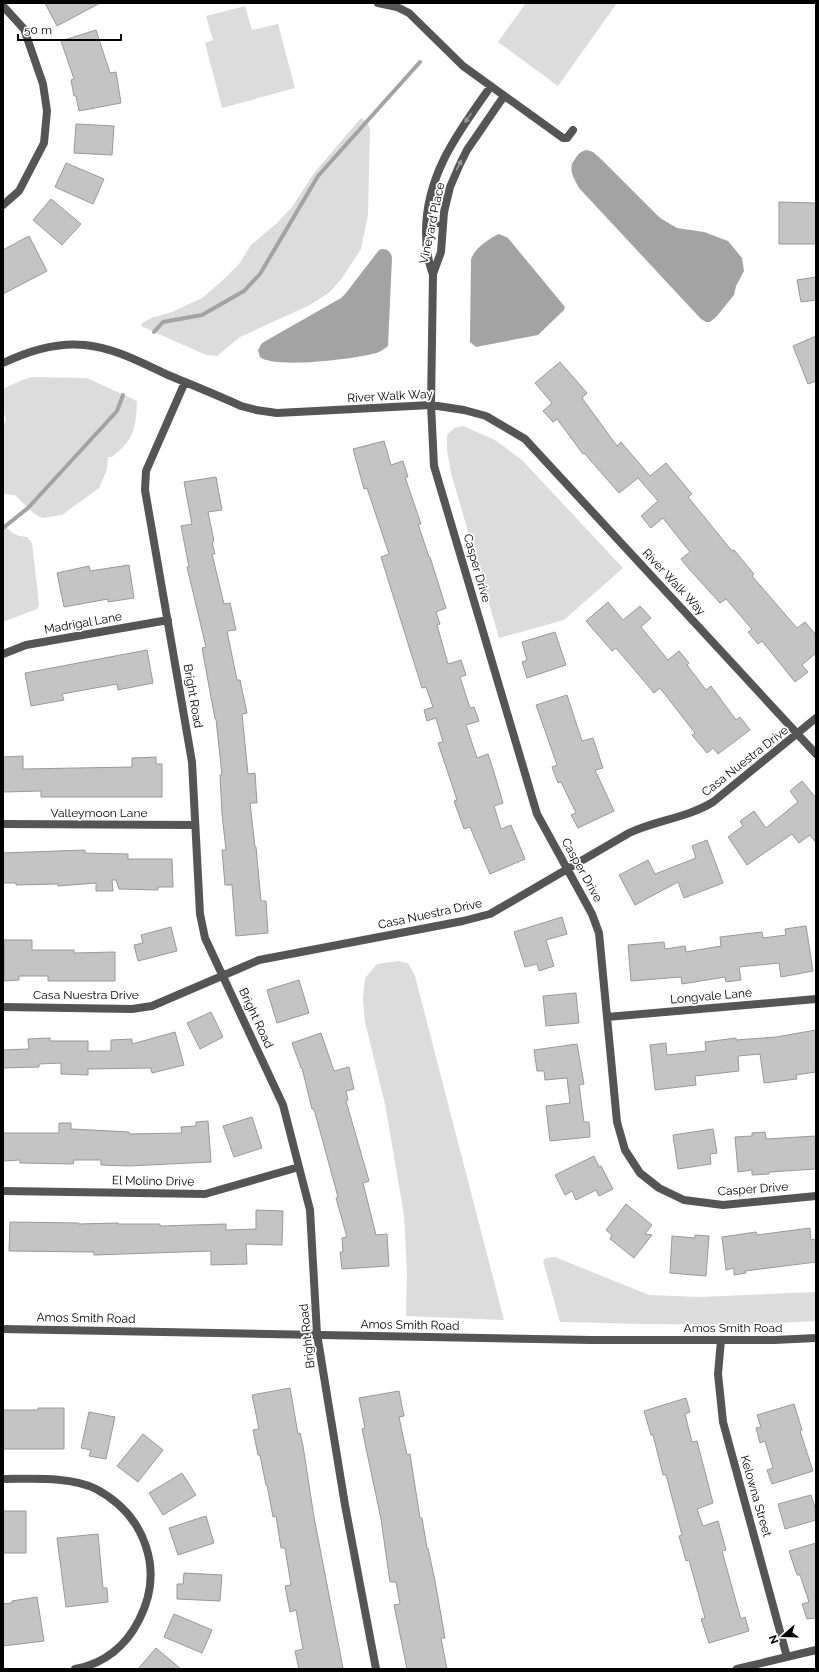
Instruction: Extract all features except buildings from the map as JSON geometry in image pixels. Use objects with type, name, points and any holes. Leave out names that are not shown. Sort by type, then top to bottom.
[{"type":"street","points":[[378,3],[397,7],[409,13],[427,29],[450,55],[563,138],[567,138],[574,130]]},
{"type":"street","points":[[3,6],[24,30],[44,84],[46,111],[44,143],[19,191],[3,205]]},
{"type":"street","name":"Vineyard Place","points":[[433,274],[428,260],[426,222],[431,191],[440,164],[454,139],[491,86]]},
{"type":"street","name":"Vineyard Place","points":[[431,405],[433,274],[441,252],[444,212],[450,187],[467,150],[504,96]]},
{"type":"street","name":"River Walk Way","points":[[3,363],[24,353],[59,346],[85,345],[127,356],[241,406],[256,410],[277,413],[431,405],[464,410],[486,416],[525,439],[816,754]]},
{"type":"street","name":"Bright Road","points":[[185,382],[146,471],[145,490],[192,762],[200,914],[205,938],[282,1105],[310,1210],[317,1334],[345,1505],[376,1669]]},
{"type":"street","name":"Casper Drive","points":[[431,405],[434,466],[537,814],[592,914],[599,933],[617,1122],[625,1150],[640,1173],[659,1188],[684,1200],[723,1204],[816,1196]]},
{"type":"street","name":"Madrigal Lane","points":[[3,654],[26,645],[168,620]]},
{"type":"street","name":"Casa Nuestra Drive","points":[[3,1007],[132,1009],[152,1006],[259,960],[463,921],[490,914],[629,833],[644,826],[698,810],[713,802],[816,718]]},
{"type":"street","name":"Valleymoon Lane","points":[[3,824],[195,825]]},
{"type":"street","name":"Longvale Lane","points":[[607,1017],[816,999]]},
{"type":"street","name":"El Molino Drive","points":[[3,1191],[205,1194],[299,1167]]},
{"type":"street","name":"Amos Smith Road","points":[[3,1329],[583,1340],[774,1340],[816,1338]]},
{"type":"street","name":"Kelowna Street","points":[[721,1340],[718,1374],[723,1422],[787,1656]]},
{"type":"street","points":[[3,1480],[65,1481],[79,1483],[95,1488],[110,1497],[132,1519],[147,1548],[152,1580],[144,1611],[133,1633],[124,1644],[100,1662],[87,1667],[74,1669]]},
{"type":"street","points":[[737,1669],[816,1650]]},
{"type":"lane","points":[[426,222],[442,225]]},
{"type":"shaded area","points":[[526,3],[617,3],[558,86],[498,42]]},
{"type":"shaded area","points":[[245,6],[252,30],[278,24],[295,88],[222,108],[205,43],[213,40],[206,16]]},
{"type":"shaded area","points":[[361,118],[367,122],[370,128],[368,215],[361,249],[342,278],[330,292],[310,305],[240,337],[217,356],[206,355],[141,326],[142,323],[151,318],[172,312],[202,298],[224,279],[239,264],[251,245],[277,223],[292,207],[314,173]]},
{"type":"shaded area","points":[[587,150],[593,152],[602,160],[660,218],[677,228],[704,232],[728,241],[742,258],[744,271],[736,286],[734,295],[717,316],[710,322],[706,322],[701,319],[579,188],[571,170],[573,163],[579,154]]},
{"type":"shaded area","points":[[499,234],[508,238],[565,307],[564,310],[538,335],[476,347],[470,342],[471,260],[478,248]]},
{"type":"shaded area","points":[[382,249],[389,251],[392,258],[388,346],[374,354],[314,362],[297,363],[268,361],[260,357],[258,350],[262,343],[341,298],[379,250]]},
{"type":"shaded area","points":[[33,377],[87,378],[137,401],[136,419],[132,433],[125,445],[119,451],[112,457],[108,457],[107,470],[99,488],[62,515],[42,518],[36,515],[15,495],[3,494],[3,428],[6,419],[3,410],[3,389],[22,380]]},
{"type":"shaded area","points":[[463,426],[495,440],[522,460],[623,568],[564,620],[499,638],[451,473],[447,450],[447,435],[454,428]]},
{"type":"shaded area","points":[[3,522],[13,533],[19,536],[27,537],[32,543],[39,604],[37,609],[3,622]]},
{"type":"shaded area","points":[[398,961],[408,963],[415,976],[504,1320],[406,1316],[407,1273],[404,1215],[385,1104],[365,1022],[363,999],[365,978],[377,964]]},
{"type":"shaded area","points":[[555,1257],[649,1295],[700,1297],[816,1292],[816,1321],[752,1324],[560,1322],[543,1261],[546,1258]]},
{"type":"waterway","points":[[154,332],[163,322],[202,315],[244,291],[260,274],[318,176],[420,62]]},
{"type":"waterway","points":[[3,528],[28,508],[117,411],[123,395]]}]
